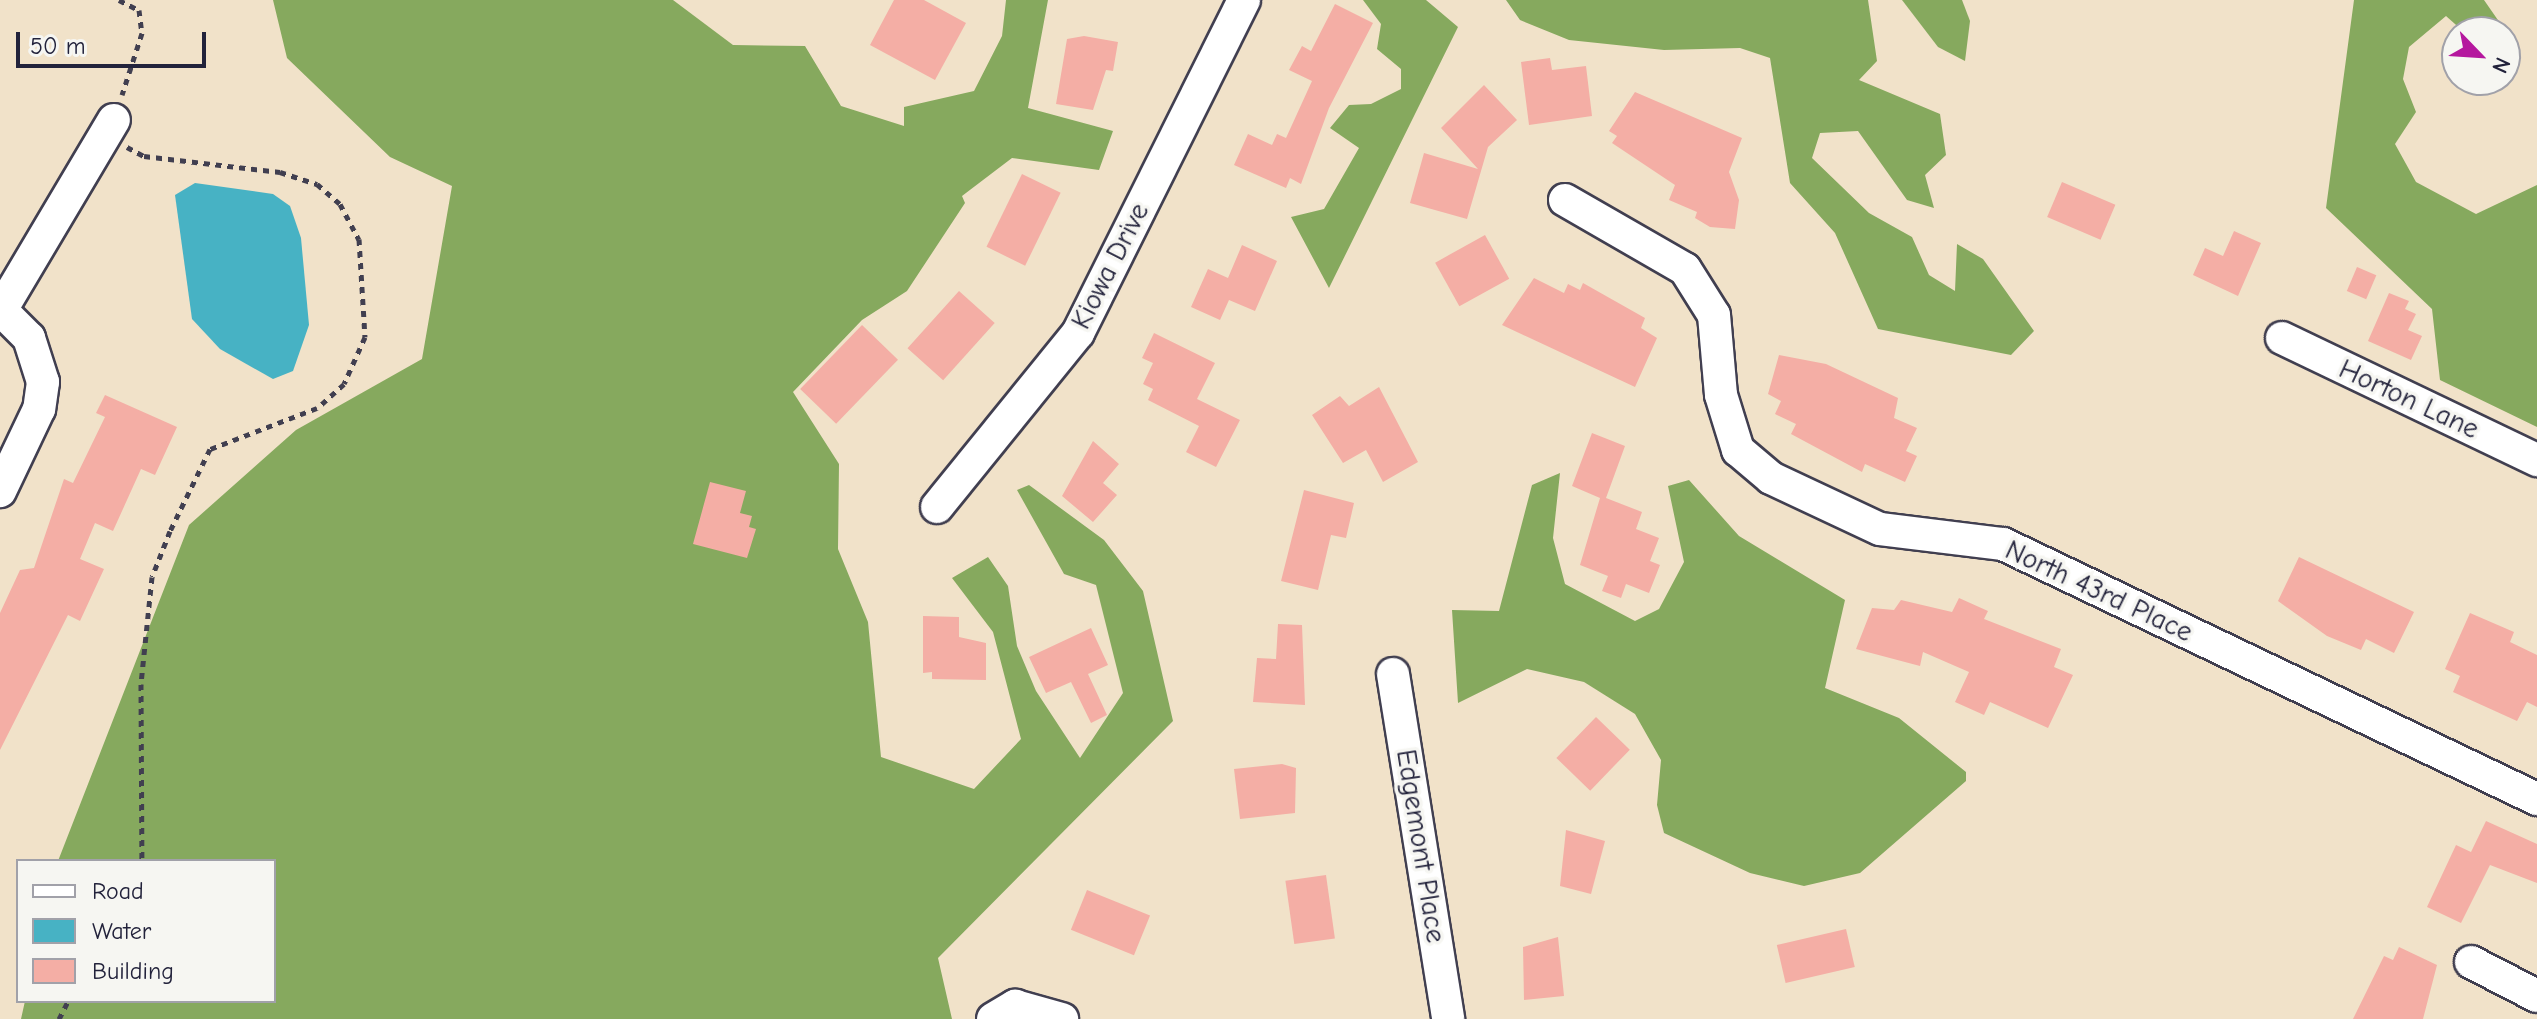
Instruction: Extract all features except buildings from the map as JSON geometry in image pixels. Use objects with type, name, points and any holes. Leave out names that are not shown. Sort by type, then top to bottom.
[{"type":"street","name":"Kiowa Drive","points":[[937,507],[1078,333],[1244,0]]},
{"type":"street","points":[[0,491],[39,409],[43,382],[29,338],[1,310],[110,127]]},
{"type":"street","name":"North 43rd Place","points":[[1565,200],[1685,269],[1714,315],[1721,395],[1738,450],[1771,478],[1880,529],[2003,544],[2537,799]]},
{"type":"street","name":"Horton Lane","points":[[2282,338],[2537,460]]},
{"type":"street","name":"Edgemont Place","points":[[1393,674],[1448,1019]]},
{"type":"street","points":[[2471,962],[2537,996]]},
{"type":"street","points":[[993,1019],[1015,1006],[1060,1017]]},
{"type":"path","points":[[119,0],[139,10],[142,33],[110,127],[144,156],[280,172],[317,184],[340,204],[359,239],[365,337],[354,370],[317,408],[210,449],[170,531],[152,577],[141,684],[142,859]]},
{"type":"green space","points":[[273,0],[673,0],[733,45],[805,46],[841,106],[904,126],[904,107],[974,91],[1002,36],[1006,0],[1048,0],[1028,108],[1113,131],[1099,170],[1012,158],[962,196],[965,203],[907,291],[862,320],[793,392],[839,464],[838,549],[868,622],[881,757],[974,789],[1021,739],[993,632],[952,578],[988,557],[1008,586],[1017,646],[1036,691],[1080,758],[1123,693],[1096,585],[1064,574],[1017,490],[1029,485],[1104,540],[1143,591],[1173,721],[938,958],[952,1019],[21,1019],[25,1003],[276,1003],[276,859],[59,859],[189,525],[296,430],[422,359],[452,186],[390,157],[287,58]]},
{"type":"green space","points":[[1363,0],[1426,0],[1458,27],[1329,288],[1291,217],[1324,209],[1359,148],[1330,128],[1349,105],[1371,104],[1401,89],[1401,69],[1377,49],[1381,24]]},
{"type":"green space","points":[[1506,0],[1868,0],[1877,61],[1859,80],[1940,114],[1946,155],[1925,175],[1934,208],[1907,200],[1858,131],[1820,133],[1812,158],[1869,213],[1912,237],[1929,275],[1955,291],[1957,244],[1983,259],[2034,331],[2011,355],[1878,329],[1835,233],[1790,183],[1770,58],[1740,48],[1664,50],[1569,40],[1520,20]]},
{"type":"green space","points":[[1902,0],[1962,0],[1970,21],[1965,61],[1938,47]]},
{"type":"green space","points":[[2354,0],[2484,0],[2495,16],[2441,16],[2441,20],[2409,47],[2403,79],[2416,112],[2395,144],[2416,182],[2476,214],[2537,185],[2537,427],[2440,380],[2432,309],[2326,208]]},
{"type":"green space","points":[[1560,473],[1553,538],[1565,584],[1635,621],[1659,609],[1684,562],[1668,486],[1689,480],[1739,536],[1845,600],[1825,688],[1899,718],[1966,772],[1966,781],[1860,873],[1804,886],[1750,873],[1664,833],[1657,805],[1661,760],[1635,714],[1584,682],[1527,669],[1458,703],[1452,610],[1499,611],[1532,485]]},
{"type":"water","points":[[195,183],[273,194],[290,206],[301,238],[309,325],[293,371],[273,379],[220,349],[192,319],[175,195]]}]
